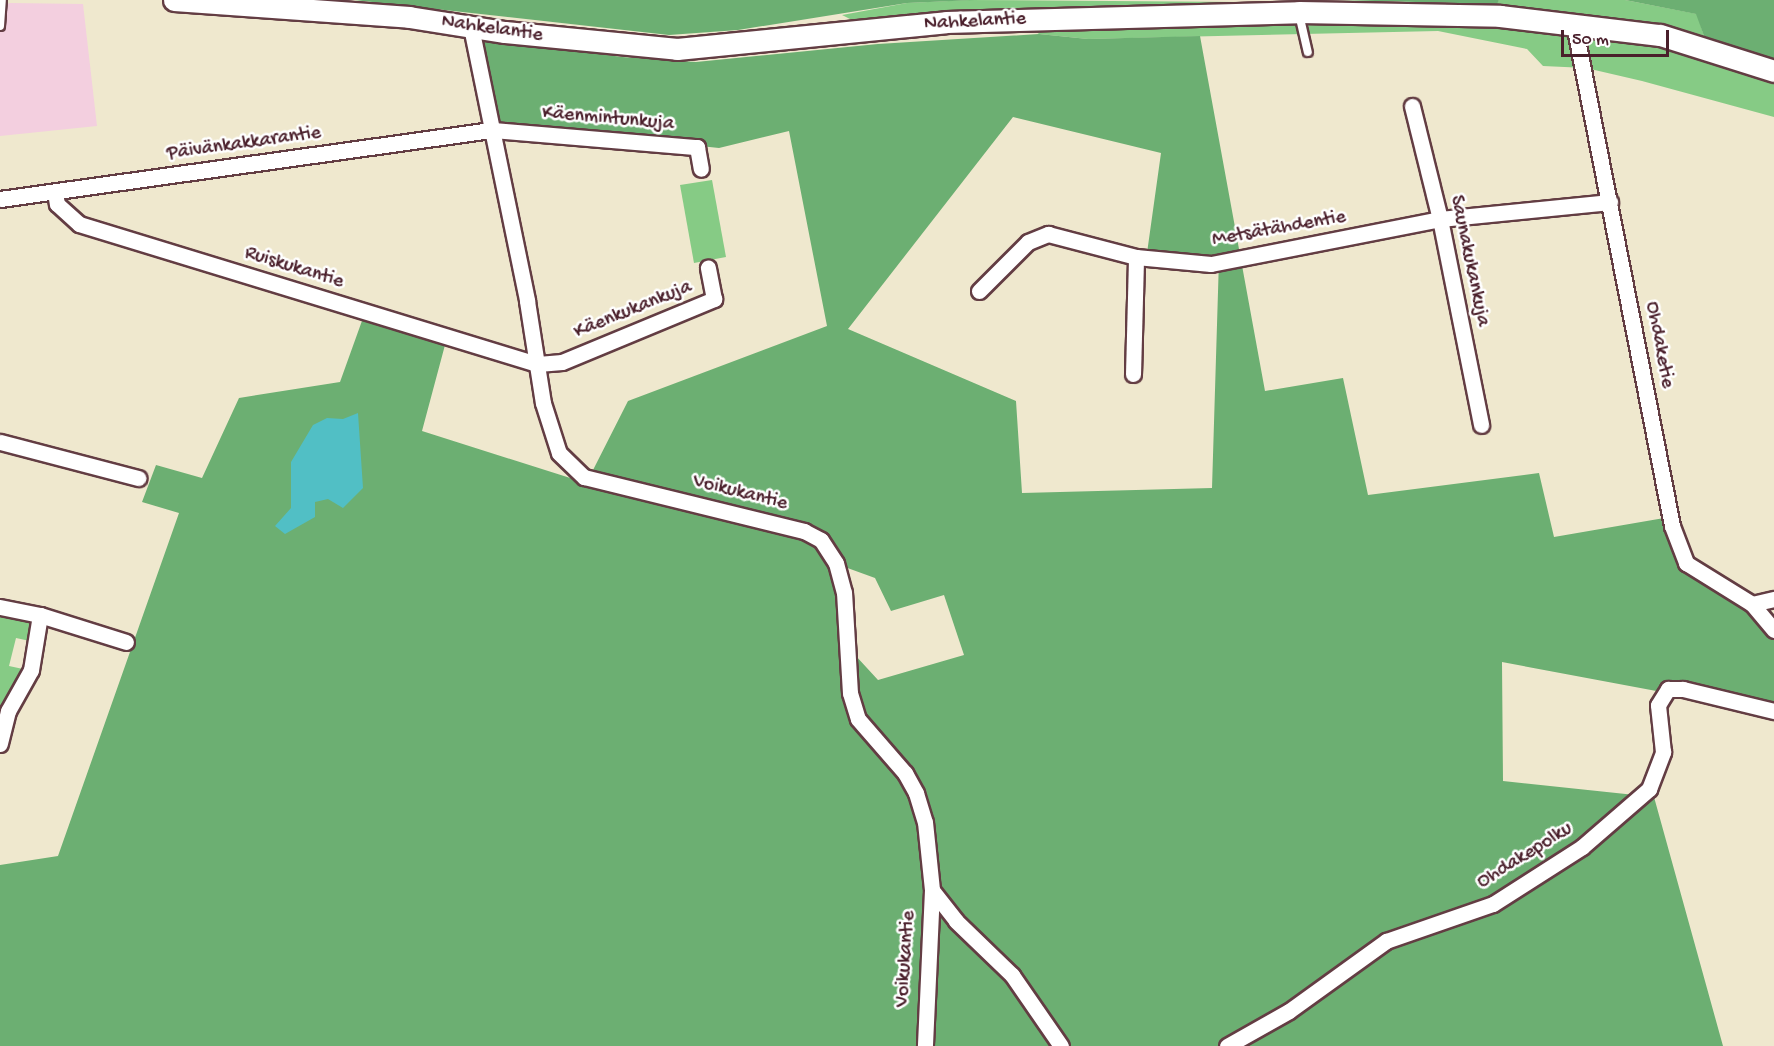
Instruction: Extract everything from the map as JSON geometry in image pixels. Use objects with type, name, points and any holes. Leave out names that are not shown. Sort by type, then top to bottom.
[{"type":"main road","name":"Nahkelantie","points":[[174,0],[323,8],[676,50],[946,22],[1299,12],[1500,16],[1660,35],[1774,71]]},
{"type":"street","name":"Ohdaketie","points":[[1574,24],[1672,526],[1686,563],[1752,604],[1774,630]]},
{"type":"street","name":"Voikukantie","points":[[471,27],[538,364],[543,403],[559,453],[584,477],[804,531],[821,540],[836,563],[844,592],[850,693],[858,719],[905,773],[916,793],[925,822],[932,890],[925,1046]]},
{"type":"street","name":"Saunakukankuja","points":[[1412,106],[1440,219],[1481,425]]},
{"type":"street","name":"Käenmintunkuja","points":[[493,130],[697,147],[701,169]]},
{"type":"street","name":"Päivänkakkarantie","points":[[0,200],[493,130]]},
{"type":"street","name":"Ruiskukantie","points":[[55,192],[57,204],[79,224],[538,364]]},
{"type":"street","name":"Metsätähdentie","points":[[979,291],[1028,242],[1048,234],[1136,258],[1212,264],[1440,219],[1610,201]]},
{"type":"street","points":[[1133,374],[1136,258]]},
{"type":"street","name":"Käenkukankuja","points":[[538,364],[562,362],[714,299],[708,268]]},
{"type":"street","points":[[0,442],[138,478]]},
{"type":"street","points":[[1752,604],[1774,599]]},
{"type":"street","points":[[0,607],[39,615],[126,642]]},
{"type":"street","points":[[0,744],[8,711],[31,670],[39,615]]},
{"type":"street","name":"Ohdakepolku","points":[[1227,1046],[1289,1011],[1386,941],[1493,904],[1582,847],[1649,789],[1662,752],[1658,705],[1668,689],[1683,689],[1774,711]]},
{"type":"street","points":[[932,890],[956,921],[1012,975],[1061,1046]]},
{"type":"lane","points":[[0,26],[2,0]]},
{"type":"lane","points":[[1299,12],[1308,52]]},
{"type":"shaded area","points":[[11,3],[83,4],[97,126],[0,136],[0,5]]},
{"type":"green space","points":[[354,0],[975,0],[907,3],[738,30],[669,35]]},
{"type":"green space","points":[[970,0],[1496,4],[1499,0],[1625,0],[1697,14],[1704,36],[1774,59],[1774,117],[1586,68],[1543,66],[1527,49],[1438,31],[1088,39],[1039,34],[1009,13],[860,24],[842,15],[907,3]]},
{"type":"green space","points":[[1334,0],[1499,0],[1497,4]]},
{"type":"green space","points":[[1625,0],[1774,0],[1774,59],[1704,36],[1696,14]]},
{"type":"green space","points":[[1039,34],[1088,39],[1200,36],[1265,391],[1343,378],[1368,495],[1539,473],[1554,537],[1670,517],[1686,563],[1774,630],[1774,713],[1502,662],[1503,781],[1654,797],[1723,1046],[930,1046],[937,867],[930,821],[861,717],[853,693],[855,655],[878,680],[964,655],[944,595],[891,611],[875,578],[842,566],[826,538],[591,474],[628,401],[827,326],[789,131],[719,148],[500,125],[483,43],[487,38],[622,57],[696,62],[878,44]],"holes":[[[1013,117],[1161,153],[1147,253],[1219,259],[1212,488],[1022,493],[1016,401],[848,329]]]},
{"type":"green space","points":[[712,180],[726,257],[694,263],[680,185]]},
{"type":"green space","points":[[363,318],[445,345],[422,431],[586,483],[801,534],[818,544],[832,565],[840,594],[845,694],[912,794],[927,868],[920,1046],[0,1046],[0,865],[58,856],[179,513],[142,502],[156,465],[202,478],[239,398],[340,382]]},
{"type":"green space","points":[[0,610],[30,620],[34,629],[30,641],[16,638],[9,666],[23,669],[5,706],[0,728]]},
{"type":"water","points":[[358,413],[363,488],[343,508],[328,499],[315,502],[315,517],[285,534],[275,526],[291,508],[291,462],[313,425],[327,418],[343,419]]}]
